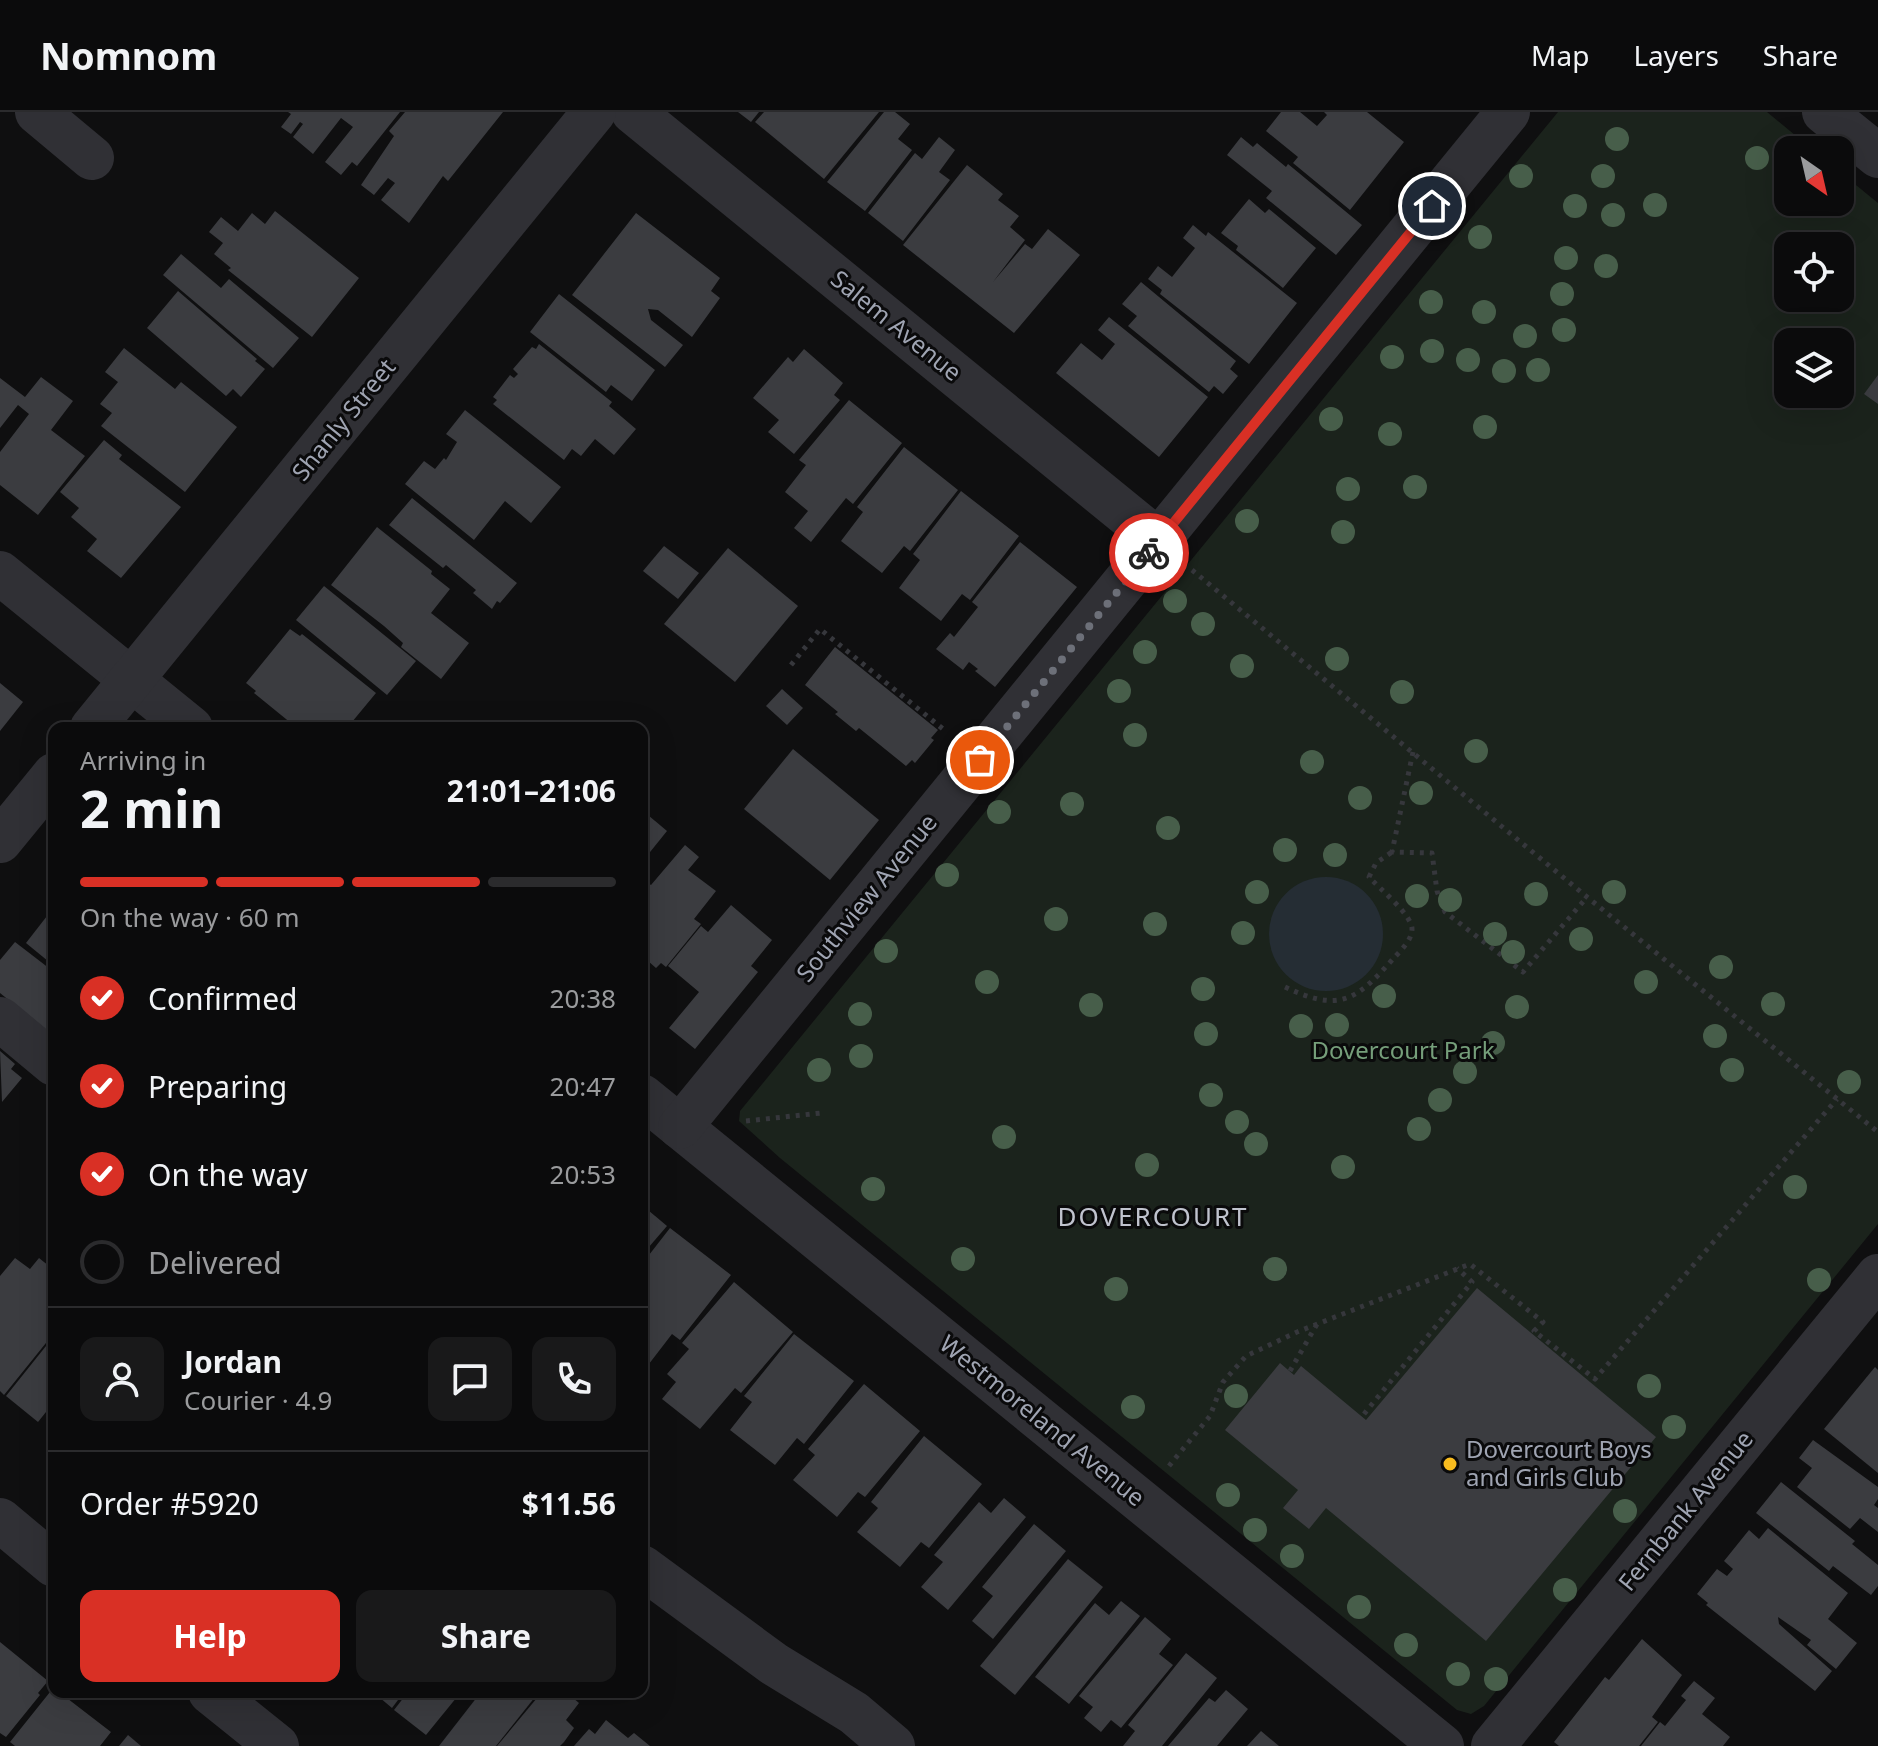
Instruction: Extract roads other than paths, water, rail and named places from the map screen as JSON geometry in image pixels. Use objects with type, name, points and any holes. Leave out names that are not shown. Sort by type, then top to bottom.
[{"type":"street","points":[[37,112],[92,158]]},
{"type":"street","name":"Shanly Street","points":[[97,722],[594,112]]},
{"type":"street","name":"Salem Avenue","points":[[633,112],[1171,551]]},
{"type":"street","name":"Southview Avenue","points":[[680,1127],[1171,551],[1508,112]]},
{"type":"street","points":[[1824,112],[1878,156]]},
{"type":"street","points":[[0,573],[184,722]]},
{"type":"street","points":[[0,841],[48,782]]},
{"type":"street","points":[[0,1019],[48,1059]]},
{"type":"street","name":"Westmoreland Avenue","points":[[648,1101],[1442,1746]]},
{"type":"street","name":"Fernbank Avenue","points":[[1493,1746],[1878,1276]]},
{"type":"street","points":[[0,1520],[48,1560]]},
{"type":"street","points":[[648,1571],[774,1664],[854,1713],[893,1746]]},
{"type":"street","points":[[217,1698],[277,1746]]},
{"type":"place","name":"Dovercourt Boys and Girls Club","points":[[1450,1464]]},
{"type":"district","name":"DOVERCOURT","points":[[1153,1217]]},
{"type":"park label","name":"Dovercourt Park","points":[[1403,1051]]}]
